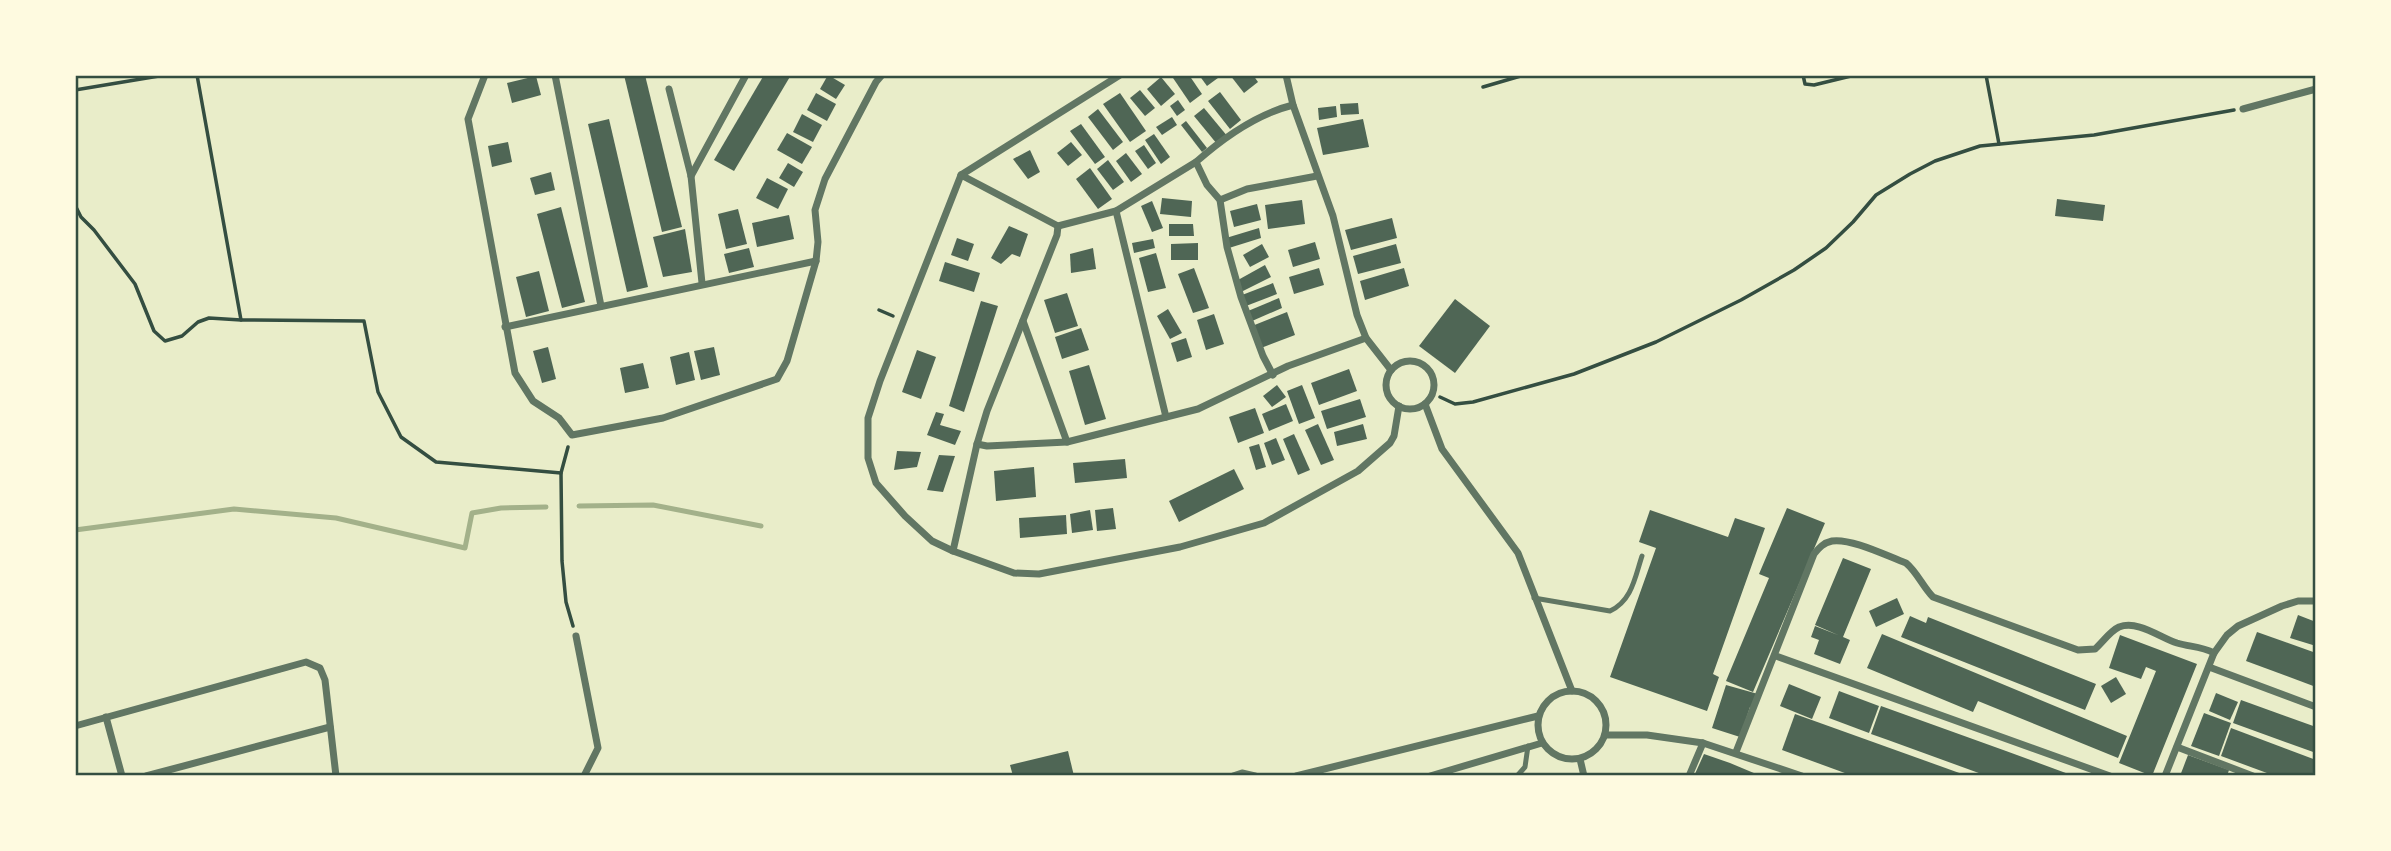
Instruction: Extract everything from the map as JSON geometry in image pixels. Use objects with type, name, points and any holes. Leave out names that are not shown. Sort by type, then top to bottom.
[{"type":"street","points":[[485,75],[468,119],[515,373],[533,401],[559,418],[572,435],[663,418],[777,379],[786,361],[816,261],[818,242],[814,210],[825,179],[882,75]]},
{"type":"street","points":[[555,75],[601,306]]},
{"type":"street","points":[[691,176],[746,75]]},
{"type":"street","points":[[1120,75],[961,175],[868,418],[869,458],[876,483],[932,541],[1014,573],[1039,574],[1180,547],[1264,523],[1358,471],[1390,443],[1394,436],[1399,406]]},
{"type":"street","points":[[1286,75],[1293,106],[1333,216],[1357,315],[1366,338],[1391,370]]},
{"type":"street","points":[[669,89],[691,176],[702,284]]},
{"type":"street","points":[[2243,109],[2316,89]]},
{"type":"street","points":[[961,175],[1058,226],[1116,211],[1196,162],[1231,135],[1261,117],[1293,106]]},
{"type":"street","points":[[1196,162],[1207,185],[1220,200],[1227,247],[1241,297],[1273,375]]},
{"type":"street","points":[[1220,200],[1247,189],[1317,176]]},
{"type":"street","points":[[1116,211],[1166,416]]},
{"type":"street","points":[[953,551],[977,443],[987,411],[1058,235],[1058,226]]},
{"type":"street","points":[[505,327],[816,261]]},
{"type":"street","points":[[1023,321],[1067,442]]},
{"type":"street","points":[[977,443],[987,446],[1067,442],[1198,410],[1296,363],[1366,338]]},
{"type":"street","points":[[1410,360],[1425,365],[1434,377],[1437,395],[1412,409],[1399,406],[1392,401],[1386,386],[1391,370],[1410,360]]},
{"type":"street","points":[[1425,404],[1438,442],[1518,553],[1572,691]]},
{"type":"street","points":[[1737,752],[1814,554],[1821,545],[1833,541],[1853,544],[1906,563],[1933,597],[2078,650],[2095,649],[2116,628],[2128,625],[2214,653]]},
{"type":"street","points":[[2165,776],[2214,653],[2227,635],[2238,626],[2290,603],[2312,599],[2316,601]]},
{"type":"street","points":[[576,636],[598,748],[584,776]]},
{"type":"street","points":[[1776,656],[2110,776]]},
{"type":"street","points":[[75,726],[306,662],[320,668],[325,680],[336,776]]},
{"type":"street","points":[[2209,667],[2316,707]]},
{"type":"street","points":[[1572,691],[1588,695],[1601,706],[1606,721],[1605,734],[1595,750],[1580,759],[1560,758],[1550,753],[1542,743],[1537,730],[1538,716],[1544,704],[1552,697],[1572,691]]},
{"type":"street","points":[[1296,776],[1538,716]]},
{"type":"street","points":[[106,717],[122,776]]},
{"type":"street","points":[[146,776],[330,727]]},
{"type":"street","points":[[1605,734],[1647,735],[1703,743],[1737,752],[1802,776]]},
{"type":"street","points":[[1430,776],[1542,743]]},
{"type":"street","points":[[1689,776],[1703,743]]},
{"type":"street","points":[[2177,747],[2253,776]]},
{"type":"street","points":[[1580,759],[1584,776]]},
{"type":"street","points":[[1233,776],[1255,776]]},
{"type":"lane","points":[[1534,598],[1611,611],[1623,603],[1631,591],[1642,556]]},
{"type":"lane","points":[[1517,776],[1525,767],[1528,746]]},
{"type":"path","points":[[75,90],[165,75]]},
{"type":"path","points":[[197,75],[241,320]]},
{"type":"path","points":[[1483,87],[1524,75]]},
{"type":"path","points":[[1803,75],[1805,84],[1814,85],[1855,75]]},
{"type":"path","points":[[1986,75],[1999,144]]},
{"type":"path","points":[[1437,395],[1455,404],[1473,402],[1574,374],[1657,342],[1751,295],[1815,256],[1853,222],[1876,195],[1910,174],[1979,146],[2094,135],[2243,109]]},
{"type":"path","points":[[75,205],[81,217],[135,284],[154,331],[165,341],[182,336],[198,322],[209,318],[364,321],[378,391],[401,437],[436,462],[561,473]]},
{"type":"path","points":[[572,435],[561,473],[562,561],[566,602],[576,636]]},
{"type":"building","points":[[624,75],[645,75],[682,227],[662,232]]},
{"type":"building","points":[[764,75],[791,75],[734,171],[714,160]]},
{"type":"building","points":[[828,75],[845,85],[836,99],[820,89]]},
{"type":"building","points":[[1171,75],[1189,75],[1202,94],[1190,103]]},
{"type":"building","points":[[1199,75],[1222,75],[1207,86]]},
{"type":"building","points":[[1230,75],[1253,75],[1258,82],[1244,93]]},
{"type":"building","points":[[536,76],[541,95],[512,103],[507,83]]},
{"type":"building","points":[[1161,77],[1175,94],[1161,106],[1147,89]]},
{"type":"building","points":[[1140,90],[1155,108],[1145,116],[1130,98]]},
{"type":"building","points":[[1220,92],[1241,120],[1230,129],[1208,101]]},
{"type":"building","points":[[816,93],[836,104],[827,121],[807,110]]},
{"type":"building","points":[[1120,93],[1146,131],[1130,142],[1103,104]]},
{"type":"building","points":[[1178,100],[1185,110],[1177,116],[1170,106]]},
{"type":"building","points":[[1358,103],[1359,114],[1341,115],[1340,104]]},
{"type":"building","points":[[1336,106],[1337,117],[1319,120],[1318,108]]},
{"type":"building","points":[[1204,108],[1228,137],[1217,144],[1194,116]]},
{"type":"building","points":[[1098,109],[1123,142],[1113,150],[1088,117]]},
{"type":"building","points":[[802,114],[822,125],[813,142],[793,132]]},
{"type":"building","points":[[1172,117],[1177,125],[1162,135],[1156,127]]},
{"type":"building","points":[[609,119],[648,287],[627,292],[588,124]]},
{"type":"building","points":[[1363,119],[1369,147],[1323,155],[1317,128]]},
{"type":"building","points":[[1186,121],[1207,148],[1202,152],[1181,125]]},
{"type":"building","points":[[1081,124],[1105,157],[1095,164],[1070,131]]},
{"type":"building","points":[[787,133],[812,147],[802,164],[777,150]]},
{"type":"building","points":[[1154,134],[1170,157],[1161,164],[1145,140]]},
{"type":"building","points":[[508,142],[512,162],[492,167],[488,146]]},
{"type":"building","points":[[1071,142],[1082,155],[1068,166],[1057,153]]},
{"type":"building","points":[[1144,145],[1156,163],[1148,169],[1135,151]]},
{"type":"building","points":[[1030,150],[1040,172],[1028,179],[1013,159]]},
{"type":"building","points":[[1126,153],[1142,174],[1131,182],[1116,161]]},
{"type":"building","points":[[1108,160],[1124,182],[1113,190],[1097,169]]},
{"type":"building","points":[[788,163],[803,172],[794,187],[779,178]]},
{"type":"building","points":[[1090,168],[1112,199],[1098,209],[1076,179]]},
{"type":"building","points":[[551,172],[555,190],[535,195],[530,178]]},
{"type":"building","points":[[767,178],[788,189],[778,209],[756,198]]},
{"type":"building","points":[[1162,198],[1192,201],[1191,217],[1160,214]]},
{"type":"building","points":[[2057,199],[2105,205],[2103,221],[2055,216]]},
{"type":"building","points":[[1302,200],[1305,224],[1268,229],[1265,205]]},
{"type":"building","points":[[1152,201],[1163,228],[1152,232],[1141,206]]},
{"type":"building","points":[[1257,204],[1261,220],[1234,227],[1230,211]]},
{"type":"building","points":[[561,207],[585,302],[562,308],[537,214]]},
{"type":"building","points":[[738,209],[747,244],[726,249],[718,214]]},
{"type":"building","points":[[789,215],[794,239],[757,247],[752,223]]},
{"type":"building","points":[[1392,218],[1397,238],[1351,250],[1345,230]]},
{"type":"building","points":[[1169,224],[1193,224],[1194,236],[1169,236]]},
{"type":"building","points":[[1009,226],[1028,234],[1020,257],[1012,254],[1001,264],[991,258]]},
{"type":"building","points":[[1259,228],[1261,238],[1229,248],[1226,238]]},
{"type":"building","points":[[685,229],[692,272],[663,277],[653,237]]},
{"type":"building","points":[[957,238],[974,244],[968,261],[951,255]]},
{"type":"building","points":[[1153,239],[1155,248],[1134,253],[1132,243]]},
{"type":"building","points":[[1315,242],[1320,259],[1293,267],[1288,250]]},
{"type":"building","points":[[1198,243],[1198,260],[1171,260],[1171,244]]},
{"type":"building","points":[[1262,244],[1269,257],[1250,267],[1243,255]]},
{"type":"building","points":[[1396,244],[1401,263],[1358,274],[1353,256]]},
{"type":"building","points":[[749,248],[754,267],[729,273],[724,254]]},
{"type":"building","points":[[1093,248],[1096,269],[1071,273],[1070,254]]},
{"type":"building","points":[[1156,253],[1166,288],[1148,292],[1139,258]]},
{"type":"building","points":[[945,262],[980,273],[974,292],[939,281]]},
{"type":"building","points":[[1265,265],[1271,277],[1241,292],[1238,280]]},
{"type":"building","points":[[1194,268],[1209,308],[1193,313],[1178,274]]},
{"type":"building","points":[[1319,268],[1324,285],[1294,294],[1289,277]]},
{"type":"building","points":[[1404,268],[1409,286],[1365,300],[1360,281]]},
{"type":"building","points":[[539,271],[549,311],[526,317],[516,277]]},
{"type":"building","points":[[1273,283],[1277,294],[1246,306],[1242,295]]},
{"type":"building","points":[[1067,293],[1078,326],[1055,333],[1044,300]]},
{"type":"building","points":[[1279,298],[1282,308],[1252,321],[1248,311]]},
{"type":"building","points":[[1455,299],[1490,326],[1455,373],[1419,346]]},
{"type":"building","points":[[981,301],[998,306],[964,412],[949,406]]},
{"type":"building","points":[[1168,309],[1182,333],[1170,339],[1157,316]]},
{"type":"building","points":[[1287,312],[1295,335],[1261,348],[1252,326]]},
{"type":"building","points":[[1214,314],[1224,344],[1206,350],[1197,320]]},
{"type":"building","points":[[1081,328],[1089,350],[1062,359],[1055,337]]},
{"type":"building","points":[[1186,338],[1192,357],[1177,362],[1171,343]]},
{"type":"building","points":[[548,347],[556,379],[542,383],[533,351]]},
{"type":"building","points":[[714,347],[720,375],[701,380],[694,351]]},
{"type":"building","points":[[917,350],[936,357],[921,399],[902,392]]},
{"type":"building","points":[[689,352],[695,380],[676,385],[670,357]]},
{"type":"building","points":[[643,363],[649,388],[625,393],[620,368]]},
{"type":"building","points":[[1089,365],[1106,419],[1085,425],[1069,371]]},
{"type":"building","points":[[1349,369],[1357,391],[1319,405],[1311,383]]},
{"type":"building","points":[[1277,385],[1286,397],[1272,407],[1263,396]]},
{"type":"building","points":[[1302,385],[1315,418],[1299,424],[1287,391]]},
{"type":"building","points":[[1360,399],[1366,417],[1327,429],[1321,411]]},
{"type":"building","points":[[1286,404],[1293,421],[1269,431],[1262,414]]},
{"type":"building","points":[[1255,408],[1264,433],[1238,443],[1229,417]]},
{"type":"building","points":[[936,412],[944,414],[940,425],[961,431],[955,445],[927,435]]},
{"type":"building","points":[[1318,424],[1334,460],[1321,465],[1305,430]]},
{"type":"building","points":[[1363,424],[1367,439],[1337,446],[1334,432]]},
{"type":"building","points":[[1294,434],[1310,470],[1298,475],[1283,439]]},
{"type":"building","points":[[1276,438],[1285,460],[1272,465],[1264,443]]},
{"type":"building","points":[[1259,444],[1266,467],[1256,470],[1249,447]]},
{"type":"building","points":[[897,451],[921,452],[917,467],[894,470]]},
{"type":"building","points":[[939,455],[955,456],[943,492],[927,490]]},
{"type":"building","points":[[1125,459],[1127,478],[1075,483],[1073,463]]},
{"type":"building","points":[[1034,467],[1036,497],[996,501],[994,471]]},
{"type":"building","points":[[1234,469],[1244,489],[1179,522],[1169,501]]},
{"type":"building","points":[[1113,508],[1116,529],[1097,531],[1095,510]]},
{"type":"building","points":[[1787,508],[1825,523],[1753,692],[1726,681],[1769,578],[1759,574]]},
{"type":"building","points":[[1090,510],[1093,530],[1072,533],[1070,514]]},
{"type":"building","points":[[1650,510],[1728,537],[1735,518],[1765,528],[1713,674],[1719,677],[1707,711],[1610,677],[1656,548],[1639,542]]},
{"type":"building","points":[[1066,515],[1067,534],[1020,538],[1019,518]]},
{"type":"building","points":[[1843,558],[1871,569],[1843,637],[1850,640],[1840,664],[1814,654],[1819,640],[1811,637],[1815,626],[1838,635],[1815,625]]},
{"type":"building","points":[[1897,598],[1904,614],[1876,627],[1869,611]]},
{"type":"building","points":[[2298,615],[2316,622],[2316,646],[2290,638]]},
{"type":"building","points":[[1910,616],[1926,623],[1928,617],[2096,684],[2085,710],[1901,637]]},
{"type":"building","points":[[2257,632],[2316,653],[2316,687],[2246,661]]},
{"type":"building","points":[[1882,634],[2127,736],[2118,758],[1978,701],[1973,712],[1867,668]]},
{"type":"building","points":[[2120,635],[2197,664],[2152,776],[2119,763],[2156,671],[2146,667],[2141,679],[2109,668]]},
{"type":"building","points":[[2116,677],[2126,694],[2111,703],[2101,686]]},
{"type":"building","points":[[1789,684],[1821,697],[1812,719],[1780,706]]},
{"type":"building","points":[[1726,685],[1758,694],[1754,709],[1750,707],[1740,737],[1712,728]]},
{"type":"building","points":[[1839,691],[1879,706],[1869,733],[1829,718]]},
{"type":"building","points":[[2216,693],[2238,702],[2230,720],[2209,711]]},
{"type":"building","points":[[2241,700],[2316,727],[2316,753],[2233,723]]},
{"type":"building","points":[[1881,706],[2074,776],[1987,776],[1871,734]]},
{"type":"building","points":[[2204,713],[2231,723],[2219,756],[2191,746]]},
{"type":"building","points":[[1795,714],[1965,776],[1853,776],[1782,750]]},
{"type":"building","points":[[2231,728],[2316,760],[2316,776],[2275,776],[2221,756]]},
{"type":"building","points":[[1068,751],[1074,776],[1013,776],[1010,765]]},
{"type":"building","points":[[1704,754],[1730,763],[1761,776],[1694,776]]},
{"type":"building","points":[[2188,755],[2229,770],[2227,776],[2180,776]]},
{"type":"waterway","points":[[579,506],[653,505],[761,526]]},
{"type":"waterway","points":[[75,530],[234,509],[336,518],[465,548],[472,513],[501,508],[546,507]]}]
